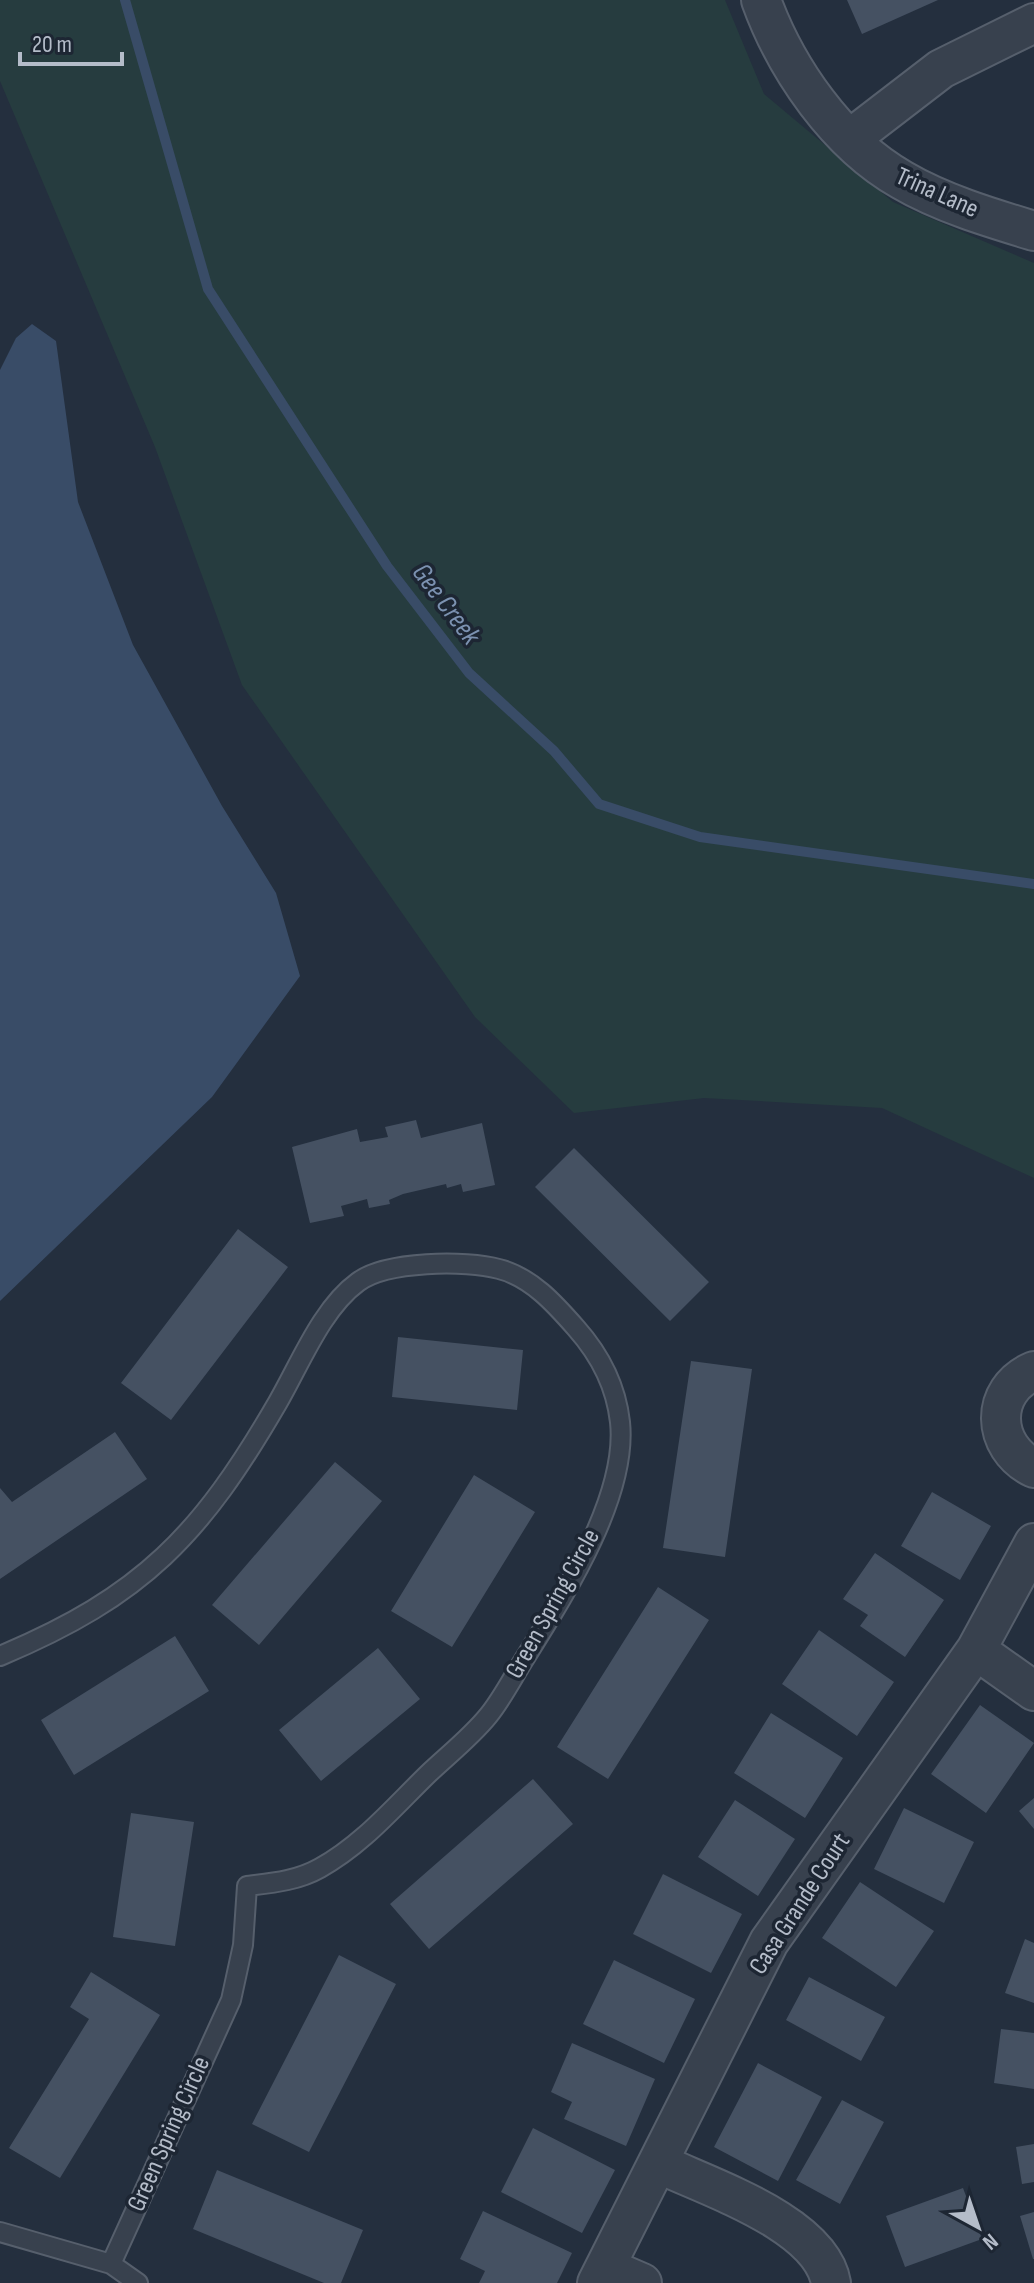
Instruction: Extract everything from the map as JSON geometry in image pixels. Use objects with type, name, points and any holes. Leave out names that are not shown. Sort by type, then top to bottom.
[{"type":"street","name":"Trina Lane","points":[[761,0],[778,45],[803,84],[850,139],[904,182],[1034,231]]},
{"type":"street","points":[[850,139],[941,69],[1034,23]]},
{"type":"street","points":[[1034,1371],[1014,1383],[1003,1400],[999,1420],[1003,1440],[1015,1456],[1034,1468]]},
{"type":"street","name":"Casa Grande Court","points":[[601,2275],[769,1942],[976,1650],[1034,1543]]},
{"type":"street","points":[[976,1650],[1034,1691]]},
{"type":"street","points":[[658,2163],[786,2225],[810,2243],[827,2266],[831,2283]]},
{"type":"street","points":[[601,2275],[642,2283]]},
{"type":"lane","name":"Green Spring Circle","points":[[0,1656],[60,1631],[117,1597],[157,1566],[236,1474],[330,1312],[359,1280],[399,1268],[456,1263],[500,1269],[531,1284],[559,1309],[587,1340],[613,1383],[621,1426],[614,1477],[598,1529],[558,1606],[489,1715],[351,1849],[316,1870],[286,1881],[247,1886],[243,1945],[231,2000],[111,2264]]},
{"type":"lane","points":[[0,2232],[111,2264],[138,2283]]},
{"type":"green space","points":[[0,0],[725,0],[764,94],[893,202],[1034,263],[1034,1178],[882,1108],[704,1098],[574,1113],[475,1017],[242,685],[155,447],[0,81]]},
{"type":"water","points":[[32,324],[56,341],[78,502],[133,645],[222,806],[276,893],[300,976],[212,1097],[0,1301],[0,370],[16,338]]},
{"type":"building","points":[[847,0],[938,0],[862,34]]},
{"type":"building","points":[[416,1120],[421,1138],[482,1123],[495,1185],[463,1192],[461,1184],[447,1188],[446,1184],[403,1194],[389,1200],[390,1204],[369,1208],[367,1199],[341,1206],[344,1216],[310,1223],[292,1147],[357,1129],[360,1142],[388,1137],[385,1127]]},
{"type":"building","points":[[574,1148],[709,1282],[670,1321],[535,1187]]},
{"type":"building","points":[[238,1229],[288,1267],[171,1420],[121,1383]]},
{"type":"building","points":[[398,1337],[523,1350],[517,1410],[392,1397]]},
{"type":"building","points":[[691,1361],[752,1369],[725,1557],[663,1548]]},
{"type":"building","points":[[115,1432],[147,1479],[0,1579],[0,1488],[12,1502]]},
{"type":"building","points":[[335,1462],[382,1501],[259,1645],[212,1605]]},
{"type":"building","points":[[474,1475],[535,1512],[452,1647],[391,1611]]},
{"type":"building","points":[[932,1492],[991,1526],[960,1580],[901,1546]]},
{"type":"building","points":[[875,1553],[944,1600],[905,1657],[860,1626],[868,1615],[843,1599]]},
{"type":"building","points":[[658,1587],[709,1620],[608,1779],[557,1747]]},
{"type":"building","points":[[819,1630],[894,1682],[857,1736],[782,1684]]},
{"type":"building","points":[[175,1636],[209,1691],[74,1775],[41,1720]]},
{"type":"building","points":[[378,1648],[420,1699],[321,1781],[279,1730]]},
{"type":"building","points":[[980,1705],[1034,1743],[986,1813],[931,1774]]},
{"type":"building","points":[[771,1713],[843,1758],[805,1818],[734,1773]]},
{"type":"building","points":[[533,1779],[573,1824],[429,1949],[390,1904]]},
{"type":"building","points":[[1034,1798],[1034,1829],[1019,1811]]},
{"type":"building","points":[[735,1800],[795,1839],[758,1896],[698,1857]]},
{"type":"building","points":[[904,1808],[974,1842],[944,1903],[874,1869]]},
{"type":"building","points":[[131,1813],[194,1822],[175,1946],[113,1937]]},
{"type":"building","points":[[663,1874],[742,1914],[711,1973],[633,1934]]},
{"type":"building","points":[[860,1882],[934,1931],[896,1987],[822,1938]]},
{"type":"building","points":[[1025,1939],[1034,1943],[1034,2003],[1005,1993]]},
{"type":"building","points":[[339,1955],[396,1984],[309,2152],[252,2124]]},
{"type":"building","points":[[614,1960],[695,1999],[664,2063],[583,2024]]},
{"type":"building","points":[[91,1972],[160,2015],[60,2178],[9,2148],[89,2019],[70,2007]]},
{"type":"building","points":[[809,1977],[885,2017],[861,2061],[786,2020]]},
{"type":"building","points":[[1001,2029],[1034,2033],[1034,2089],[994,2083]]},
{"type":"building","points":[[572,2043],[655,2079],[626,2146],[564,2119],[572,2102],[551,2092]]},
{"type":"building","points":[[758,2063],[822,2097],[778,2181],[714,2147]]},
{"type":"building","points":[[842,2100],[884,2122],[840,2204],[796,2180]]},
{"type":"building","points":[[533,2128],[615,2170],[582,2233],[501,2192]]},
{"type":"building","points":[[1034,2144],[1034,2182],[1022,2184],[1016,2147]]},
{"type":"building","points":[[217,2170],[363,2230],[341,2283],[324,2283],[193,2229]]},
{"type":"building","points":[[963,2188],[982,2239],[905,2267],[886,2216]]},
{"type":"building","points":[[483,2211],[572,2253],[557,2283],[479,2283],[485,2271],[460,2259]]},
{"type":"building","points":[[1034,2212],[1034,2259],[1033,2259],[1020,2216]]},
{"type":"waterway","name":"Gee Creek","points":[[125,0],[208,289],[387,566],[469,673],[554,751],[599,804],[700,837],[1034,884]]}]
